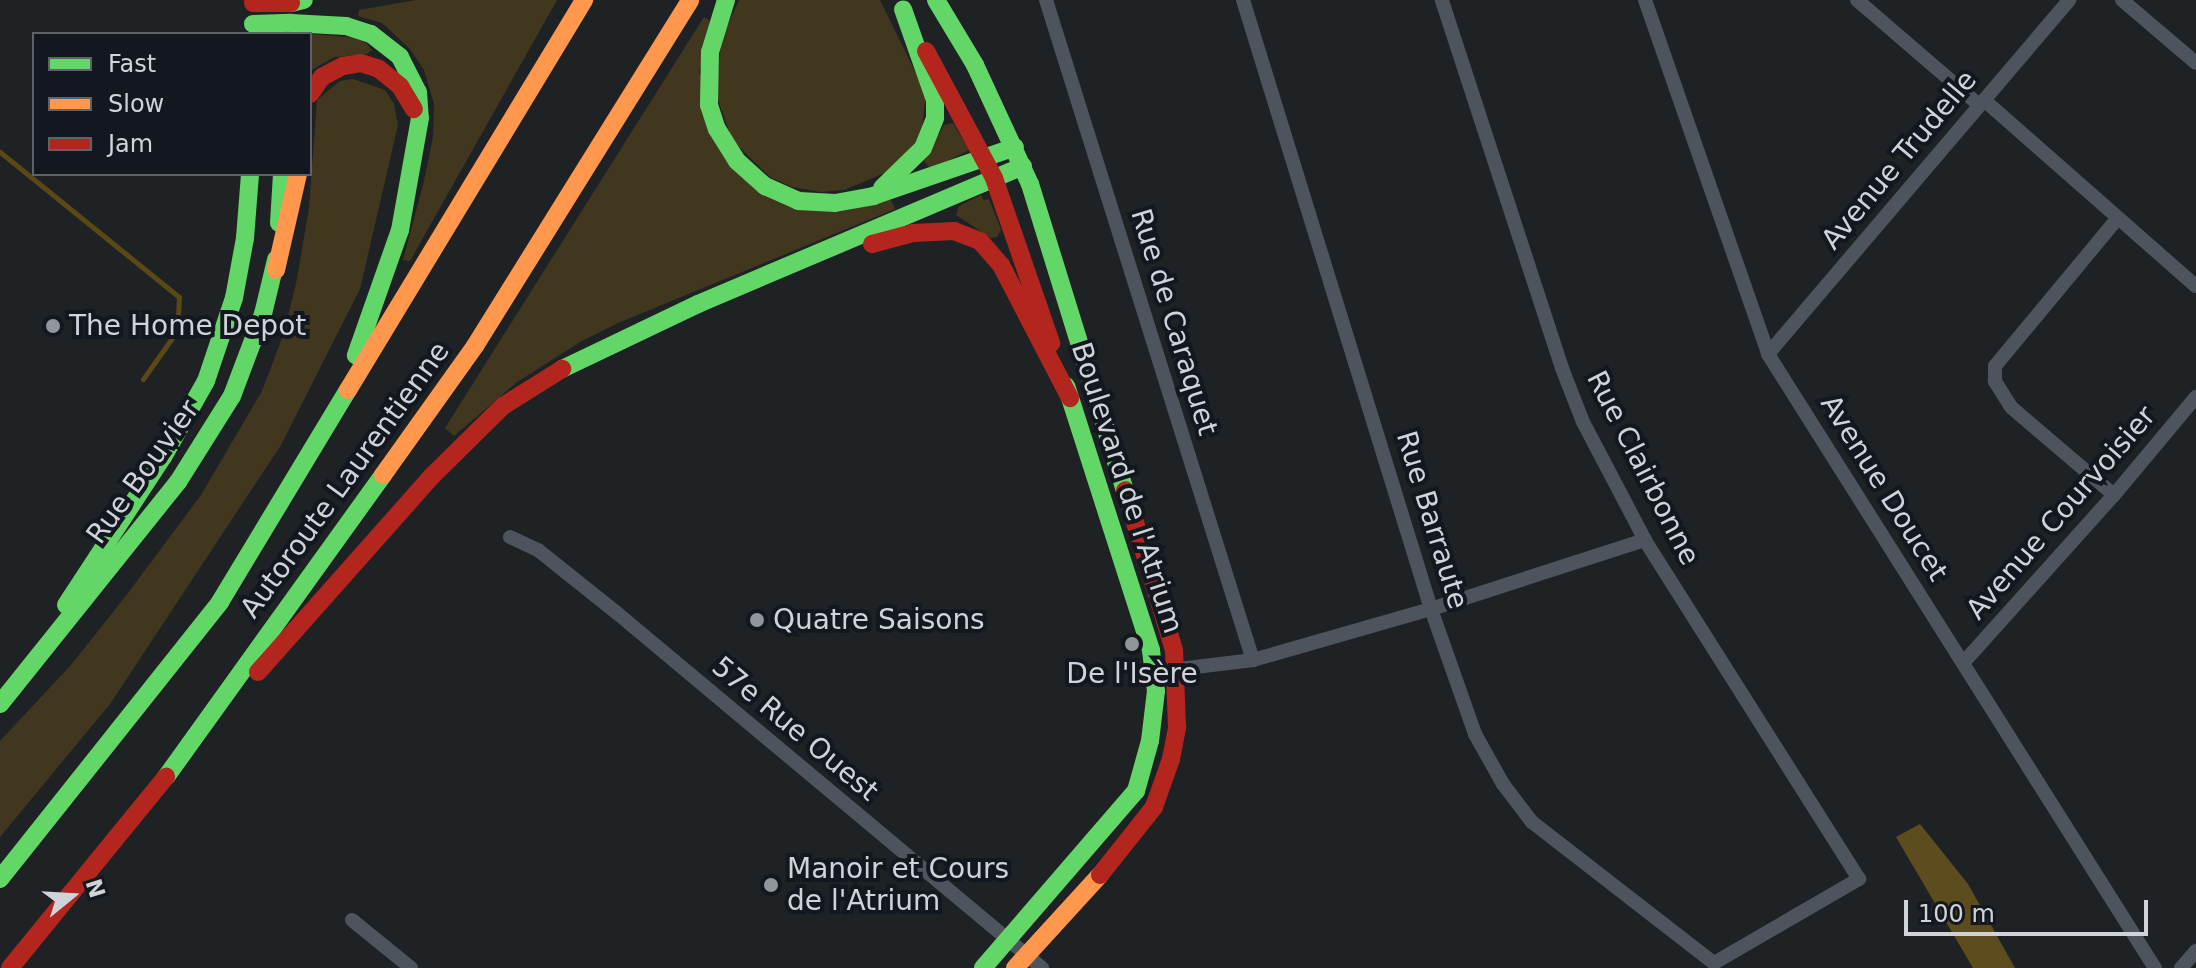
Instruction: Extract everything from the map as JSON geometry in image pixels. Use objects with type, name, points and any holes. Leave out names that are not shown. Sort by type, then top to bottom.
[{"type":"main road","name":"Autoroute Laurentienne","points":[[0,879],[220,602],[584,0]]},
{"type":"main road","name":"Autoroute Laurentienne","points":[[10,968],[174,767],[475,346],[690,0]]},
{"type":"main road","points":[[726,0],[716,24],[707,79],[709,105],[717,129],[737,161],[765,186],[798,201],[835,203],[873,196],[1015,147]]},
{"type":"main road","name":"Boulevard de l'Atrium","points":[[936,0],[975,65],[1023,166],[1166,622],[1176,669],[1177,727],[1154,807],[1118,856],[1020,961]]},
{"type":"main road","points":[[291,28],[295,1],[253,2],[252,29],[291,28],[346,26],[371,34],[400,57],[418,92],[420,118],[400,230],[340,401]]},
{"type":"main road","points":[[873,196],[914,159],[931,135],[935,118],[935,100],[900,4]]},
{"type":"main road","name":"Boulevard de l'Atrium","points":[[900,4],[994,178],[1070,398],[1151,650],[1156,691],[1150,741],[1136,791],[1097,839],[1004,939],[983,968]]},
{"type":"main road","points":[[312,91],[322,77],[343,66],[361,63],[379,69],[400,86],[420,118]]},
{"type":"main road","points":[[174,767],[431,477],[503,406],[570,364],[698,304],[1023,166]]},
{"type":"main road","name":"Rue Bouvier","points":[[15,684],[163,457],[206,381],[234,298],[245,238],[250,176]]},
{"type":"main road","name":"Rue Bouvier","points":[[0,704],[178,482],[232,396],[276,270],[282,176]]},
{"type":"main road","points":[[276,270],[298,176]]},
{"type":"main road","points":[[800,263],[913,233],[954,231],[980,241],[1001,265],[1070,398]]},
{"type":"street","name":"Rue de Caraquet","points":[[1046,0],[1253,660]]},
{"type":"street","name":"Rue Barraute","points":[[1243,0],[1431,609],[1475,734],[1503,784],[1532,822],[1714,963]]},
{"type":"street","name":"Rue Clairbonne","points":[[1442,0],[1562,368],[1583,422],[1645,540],[1859,879],[1714,963]]},
{"type":"street","name":"Avenue Doucet","points":[[1645,0],[1768,354],[2155,968]]},
{"type":"street","points":[[1857,0],[2196,286]]},
{"type":"street","name":"Avenue Trudelle","points":[[1768,354],[2069,0]]},
{"type":"street","points":[[2122,0],[2196,63]]},
{"type":"street","points":[[2114,495],[2011,407],[1995,381],[1995,366],[2118,218]]},
{"type":"street","name":"Avenue Courvoisier","points":[[1964,662],[2114,495],[2196,397]]},
{"type":"street","name":"57e Rue Ouest","points":[[510,537],[538,550],[617,613],[1004,939],[1020,961],[1042,968]]},
{"type":"street","points":[[1154,672],[1253,660],[1431,609],[1645,540]]},
{"type":"street","points":[[352,920],[411,968]]},
{"type":"street","points":[[2181,968],[2196,951]]},
{"type":"shaded area","points":[[416,0],[557,0],[410,261],[403,260],[433,137],[434,104],[424,70],[409,48],[382,23],[358,16],[359,10]]},
{"type":"shaded area","points":[[739,0],[880,0],[926,94],[921,135],[894,169],[844,190],[821,192],[792,187],[770,177],[732,140],[715,91],[722,37]]},
{"type":"shaded area","points":[[704,17],[712,22],[699,72],[753,187],[891,200],[895,209],[618,323],[580,342],[517,382],[454,436],[445,428]]},
{"type":"shaded area","points":[[312,34],[362,38],[372,50],[367,54],[334,57],[312,70]]},
{"type":"shaded area","points":[[353,79],[385,90],[394,104],[398,125],[360,289],[281,445],[110,704],[0,837],[0,741],[71,665],[125,597],[201,495],[262,391],[284,333],[297,279],[309,208],[317,100],[340,81]]},
{"type":"shaded area","points":[[953,123],[969,150],[931,169],[924,161],[944,125]]},
{"type":"shaded area","points":[[981,195],[984,200],[989,199],[1001,230],[997,237],[991,238],[956,215],[959,206]]},
{"type":"shaded area","points":[[1920,824],[1968,884],[2015,968],[1973,968],[1896,837]]},
{"type":"waterway","points":[[0,152],[179,297],[177,331],[143,379]]},
{"type":"traffic: fast","points":[[291,3],[304,0]]},
{"type":"traffic: fast","points":[[726,0],[710,52],[709,105],[717,129],[737,161],[765,186],[798,201],[835,203],[873,196],[1015,147]]},
{"type":"traffic: fast","points":[[936,0],[975,65],[1030,184],[1125,490]]},
{"type":"traffic: fast","points":[[882,188],[923,148],[935,118],[935,100],[903,9]]},
{"type":"traffic: fast","points":[[253,24],[291,23]]},
{"type":"traffic: fast","points":[[291,23],[346,26],[371,34],[400,57],[418,92],[420,118],[400,230],[356,355]]},
{"type":"traffic: fast","points":[[562,369],[698,304],[1023,166]]},
{"type":"traffic: fast","points":[[66,605],[163,457],[206,381],[234,298],[245,238],[250,176]]},
{"type":"traffic: fast","points":[[279,223],[282,176]]},
{"type":"traffic: fast","points":[[0,704],[178,482],[232,396],[263,314],[276,260]]},
{"type":"traffic: fast","points":[[983,968],[1136,791],[1150,741],[1156,691],[1151,650],[1066,386]]},
{"type":"traffic: fast","points":[[0,879],[220,602],[348,390]]},
{"type":"traffic: fast","points":[[166,777],[383,475]]},
{"type":"traffic: slow","points":[[348,390],[584,0]]},
{"type":"traffic: slow","points":[[383,475],[475,346],[690,0]]},
{"type":"traffic: slow","points":[[276,270],[298,176]]},
{"type":"traffic: slow","points":[[1015,968],[1100,875]]},
{"type":"traffic: jam","points":[[253,3],[291,3]]},
{"type":"traffic: jam","points":[[926,51],[994,178],[1051,343]]},
{"type":"traffic: jam","points":[[312,91],[322,77],[343,66],[361,63],[379,69],[400,86],[414,109]]},
{"type":"traffic: jam","points":[[872,244],[913,233],[954,231],[980,241],[1001,265],[1070,398]]},
{"type":"traffic: jam","points":[[258,672],[431,477],[503,406],[562,369]]},
{"type":"traffic: jam","points":[[1100,875],[1154,807],[1171,759],[1177,727],[1174,650],[1125,490]]},
{"type":"traffic: jam","points":[[10,968],[166,777]]},
{"type":"place","name":"The Home Depot","points":[[53,326]]},
{"type":"place","name":"Quatre Saisons","points":[[757,620]]},
{"type":"place","name":"De l'Isère","points":[[1132,644]]},
{"type":"place","name":"Manoir et Cours de l'Atrium","points":[[771,885]]}]
